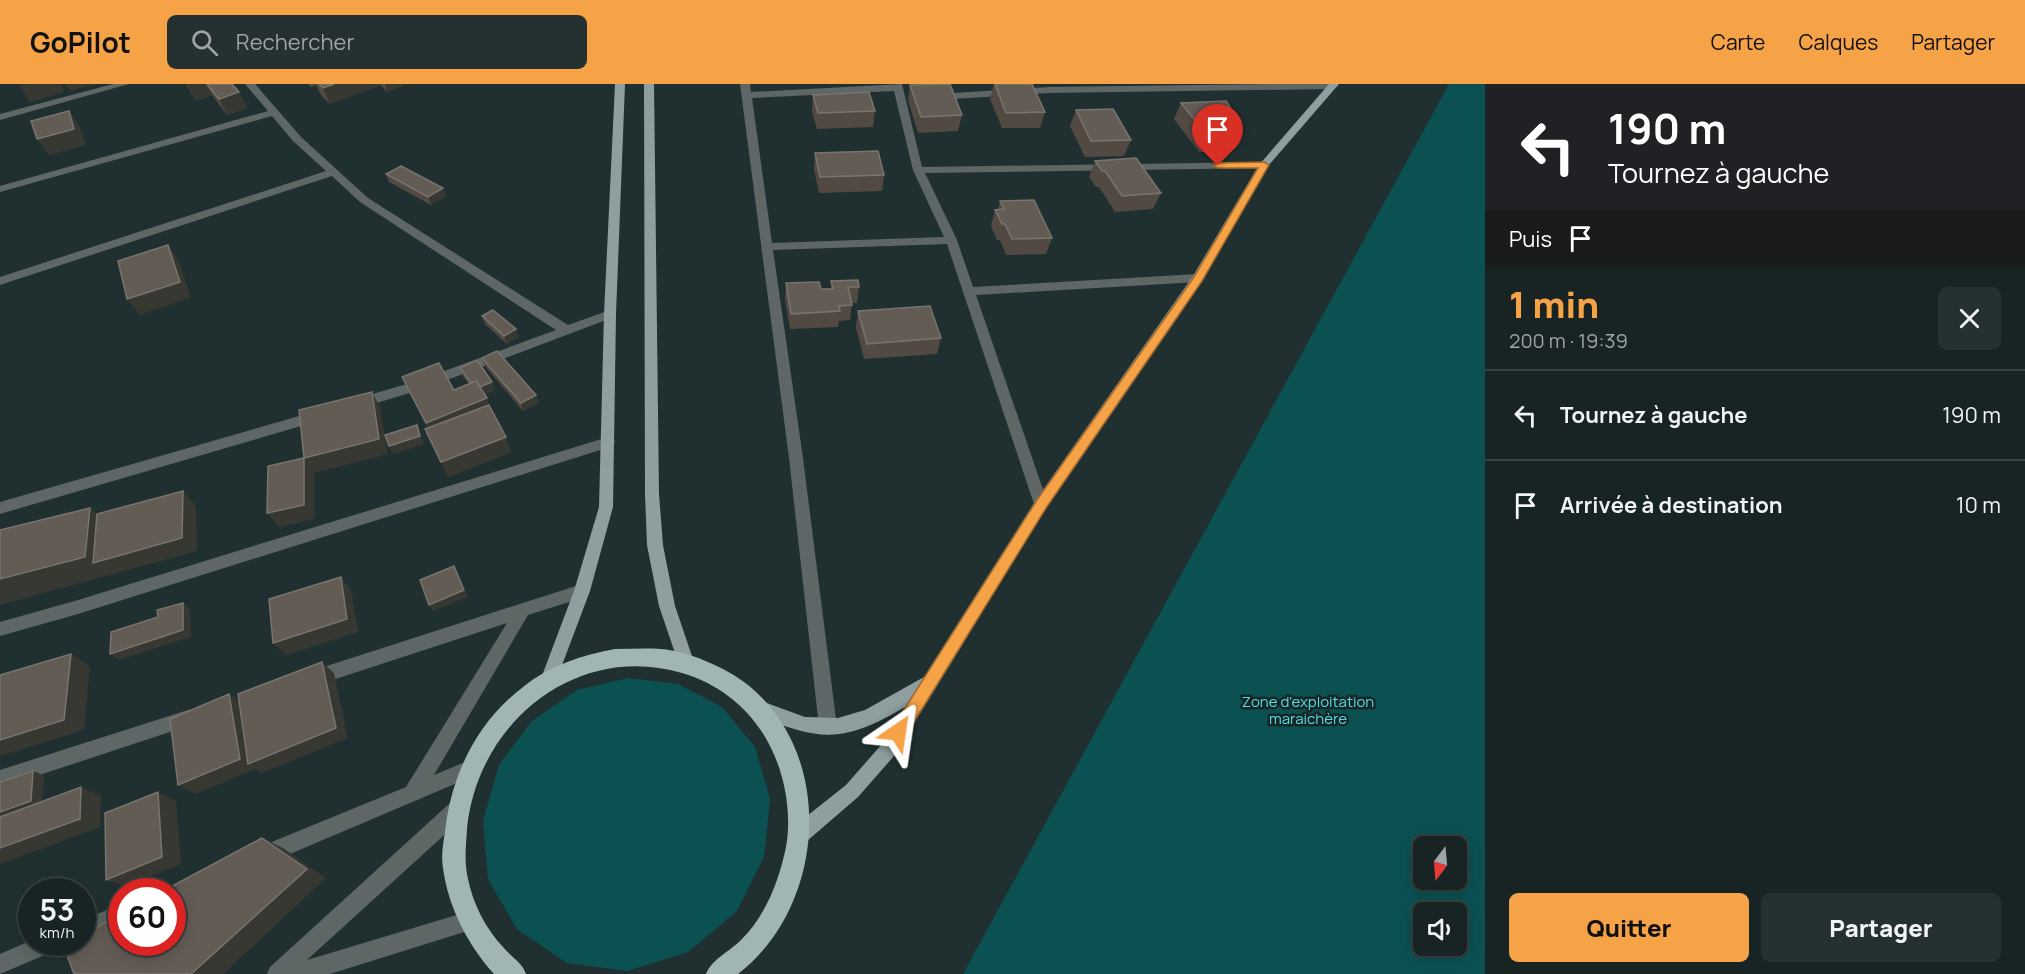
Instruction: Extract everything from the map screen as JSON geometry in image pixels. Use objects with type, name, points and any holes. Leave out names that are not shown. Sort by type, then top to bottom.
[{"type":"highway","points":[[514,974],[504,967],[470,921],[454,866],[457,810],[470,769],[490,734],[516,704],[548,681],[593,661],[640,655],[686,662],[727,680],[761,709],[784,745],[798,787],[800,834],[786,892],[752,947],[718,974]]},
{"type":"main road","points":[[548,681],[582,591],[606,507],[610,314],[620,84]]},
{"type":"main road","points":[[650,84],[652,494],[655,545],[667,606],[686,662]]},
{"type":"main road","points":[[800,834],[852,791],[888,750],[1041,504],[1198,278],[1264,165],[1334,85]]},
{"type":"main road","points":[[761,709],[804,725],[828,727],[867,719],[931,681]]},
{"type":"street","points":[[0,117],[124,84]]},
{"type":"street","points":[[252,84],[297,139],[364,200],[566,330]]},
{"type":"street","points":[[923,98],[1048,87],[1334,85]]},
{"type":"street","points":[[828,727],[746,89],[902,93],[918,171],[951,240],[1041,504]]},
{"type":"street","points":[[0,189],[274,112]]},
{"type":"street","points":[[918,171],[1264,165]]},
{"type":"street","points":[[0,281],[333,172]]},
{"type":"street","points":[[767,247],[951,240]]},
{"type":"street","points":[[968,291],[1198,278]]},
{"type":"street","points":[[0,508],[421,385],[610,314]]},
{"type":"street","points":[[0,629],[608,442]]},
{"type":"street","points":[[296,684],[582,591]]},
{"type":"street","points":[[412,794],[523,610]]},
{"type":"street","points":[[0,779],[205,713]]},
{"type":"street","points":[[249,861],[470,769]]},
{"type":"street","points":[[277,974],[457,810]]},
{"type":"street","points":[[296,974],[470,921]]},
{"type":"street","points":[[0,964],[19,956]]},
{"type":"green space","name":"Zone d'exploitation maraichère","points":[[1449,84],[1485,84],[1485,974],[963,974]]},
{"type":"green space","points":[[628,678],[678,684],[722,707],[755,747],[770,799],[764,857],[736,912],[688,952],[627,971],[567,963],[517,929],[488,879],[483,821],[499,765],[532,721],[577,690]]},
{"type":"building","points":[[207,84],[232,84],[239,92],[219,99]]},
{"type":"building","points":[[319,84],[334,84],[323,88]]},
{"type":"building","points":[[950,84],[962,115],[921,117],[910,85]]},
{"type":"building","points":[[995,84],[1032,84],[1045,112],[1006,113]]},
{"type":"building","points":[[869,92],[875,111],[818,113],[813,95]]},
{"type":"building","points":[[1226,101],[1230,107],[1224,107],[1234,120],[1215,121],[1226,134],[1221,135],[1214,125],[1209,125],[1217,136],[1207,136],[1181,103]]},
{"type":"building","points":[[1113,109],[1131,140],[1091,141],[1076,110]]},
{"type":"building","points":[[69,111],[74,129],[37,139],[31,121]]},
{"type":"building","points":[[878,151],[884,175],[820,177],[815,153]]},
{"type":"building","points":[[1136,158],[1161,193],[1122,196],[1105,171],[1102,171],[1095,161]]},
{"type":"building","points":[[401,166],[443,188],[428,197],[386,174]]},
{"type":"building","points":[[1034,200],[1052,238],[1012,239],[995,210],[1004,209],[1000,201]]},
{"type":"building","points":[[168,245],[180,282],[127,299],[118,261]]},
{"type":"building","points":[[858,280],[859,287],[848,287],[852,305],[839,306],[840,311],[791,314],[786,283],[819,282],[821,289],[833,289],[831,281]]},
{"type":"building","points":[[930,306],[941,338],[867,344],[858,311]]},
{"type":"building","points":[[493,310],[516,329],[504,336],[482,316]]},
{"type":"building","points":[[497,351],[536,395],[521,403],[482,358]]},
{"type":"building","points":[[477,360],[492,382],[480,387],[476,381],[471,383],[460,368]]},
{"type":"building","points":[[439,363],[454,390],[476,381],[487,398],[426,423],[402,377]]},
{"type":"building","points":[[372,392],[379,439],[304,458],[299,410]]},
{"type":"building","points":[[489,405],[506,437],[441,462],[425,429]]},
{"type":"building","points":[[417,425],[420,436],[389,446],[385,435]]},
{"type":"building","points":[[304,458],[304,505],[267,513],[268,466]]},
{"type":"building","points":[[183,491],[182,538],[93,563],[97,514]]},
{"type":"building","points":[[90,508],[85,557],[0,579],[0,530]]},
{"type":"building","points":[[454,566],[464,590],[429,605],[420,580]]},
{"type":"building","points":[[341,577],[347,619],[273,643],[269,599]]},
{"type":"building","points":[[183,603],[183,630],[110,654],[111,632],[158,617],[157,610]]},
{"type":"building","points":[[71,654],[64,720],[0,740],[0,675]]},
{"type":"building","points":[[322,662],[336,728],[248,764],[238,694]]},
{"type":"building","points":[[229,694],[240,759],[178,785],[170,719]]},
{"type":"building","points":[[33,771],[31,801],[0,812],[0,782]]},
{"type":"building","points":[[81,787],[80,819],[0,848],[0,817]]},
{"type":"building","points":[[158,792],[162,857],[106,880],[105,813]]},
{"type":"building","points":[[262,838],[307,869],[191,974],[74,974],[67,956],[96,956],[96,928],[108,921],[108,956],[186,956],[186,879]]},
{"type":"route","points":[[898,732],[1041,504],[1198,278],[1264,165],[1218,166]]}]
